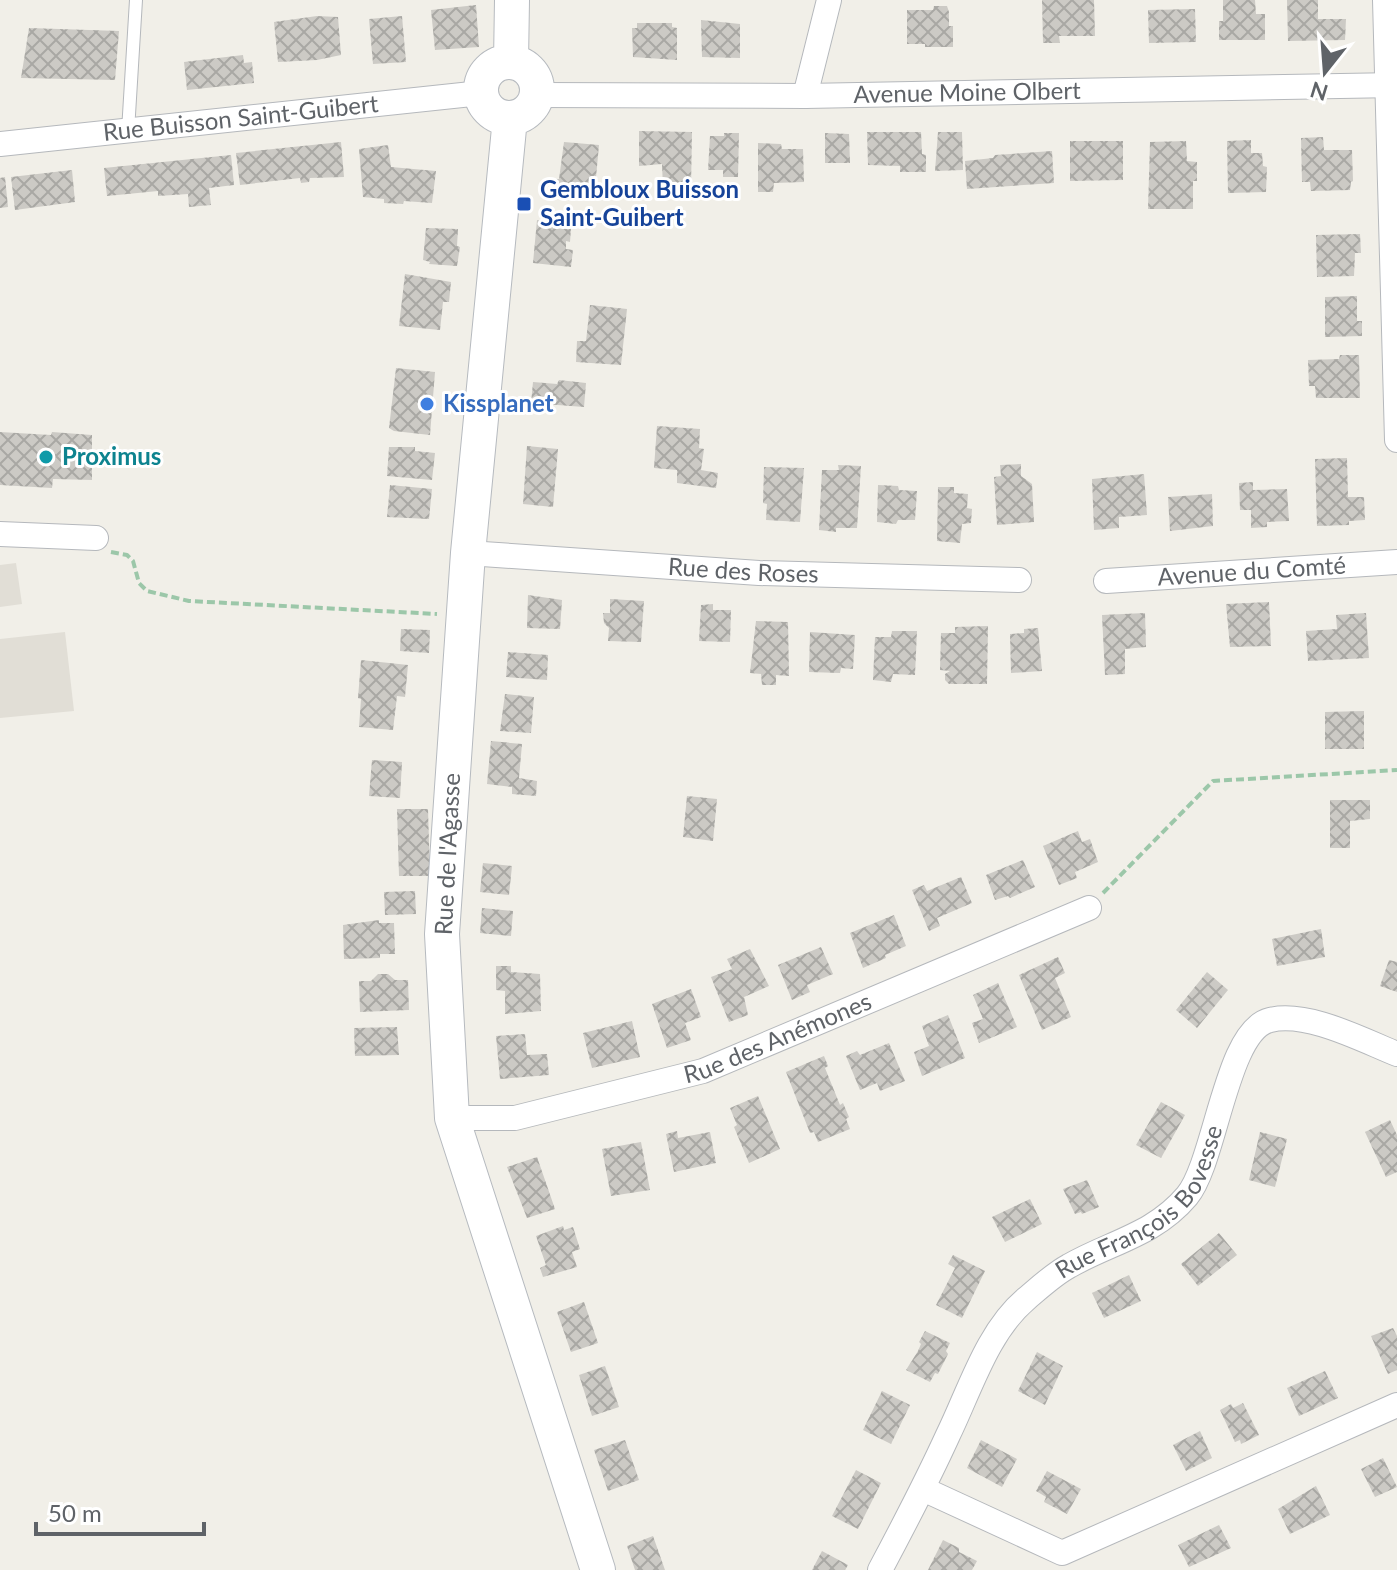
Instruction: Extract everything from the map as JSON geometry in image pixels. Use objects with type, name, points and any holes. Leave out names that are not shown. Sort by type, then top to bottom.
[{"type":"street","points":[[511,62],[512,0]]},
{"type":"street","points":[[805,96],[829,0]]},
{"type":"street","points":[[1385,0],[1392,85],[1397,440]]},
{"type":"street","points":[[511,62],[520,64],[534,76],[537,95],[531,109],[510,118],[501,117],[487,108],[481,93],[486,74],[501,63],[511,62]]},
{"type":"street","name":"Avenue Moine Olbert","points":[[537,95],[805,96],[1392,85]]},
{"type":"street","name":"Rue Buisson Saint-Guibert","points":[[0,144],[481,93]]},
{"type":"street","name":"Rue de l'Agasse","points":[[510,118],[468,553],[442,934],[452,1118],[598,1570]]},
{"type":"street","points":[[0,534],[96,538]]},
{"type":"street","name":"Rue des Roses","points":[[468,553],[759,573],[1019,580]]},
{"type":"street","name":"Avenue du Comté","points":[[1106,581],[1397,562]]},
{"type":"street","name":"Rue des Anémones","points":[[452,1118],[515,1118],[703,1071],[1089,908]]},
{"type":"street","name":"Rue François Bovesse","points":[[880,1570],[923,1489],[995,1336],[1023,1301],[1068,1266],[1158,1223],[1189,1194],[1208,1153],[1220,1105],[1248,1035],[1268,1020],[1302,1019],[1342,1031],[1397,1054]]},
{"type":"street","points":[[923,1489],[1062,1553],[1397,1405]]},
{"type":"lane","points":[[128,131],[136,0]]},
{"type":"path","points":[[96,538],[111,553],[127,555],[133,561],[139,583],[147,591],[189,601],[464,616]]},
{"type":"path","points":[[1089,908],[1213,781],[1397,770]]},
{"type":"shaded area","points":[[16,563],[22,604],[0,607],[0,565]]},
{"type":"shaded area","points":[[65,632],[74,711],[0,718],[0,639]]},
{"type":"building","points":[[1042,0],[1094,0],[1095,36],[1059,36],[1060,43],[1043,43]]},
{"type":"building","points":[[1223,0],[1255,0],[1256,14],[1265,14],[1265,40],[1219,40]]},
{"type":"building","points":[[1287,0],[1318,0],[1318,19],[1346,19],[1345,40],[1288,41]]},
{"type":"building","points":[[476,5],[479,47],[435,50],[431,10]]},
{"type":"building","points":[[934,6],[947,6],[949,26],[953,26],[953,47],[907,44],[907,10],[933,10]]},
{"type":"building","points":[[1195,9],[1196,42],[1149,43],[1148,10]]},
{"type":"building","points":[[317,16],[338,17],[341,55],[278,62],[274,22]]},
{"type":"building","points":[[402,16],[406,62],[373,64],[369,19]]},
{"type":"building","points":[[701,20],[740,24],[740,58],[702,57]]},
{"type":"building","points":[[637,23],[672,23],[672,27],[677,28],[677,60],[633,57],[632,28],[637,28]]},
{"type":"building","points":[[29,28],[119,31],[115,80],[21,78]]},
{"type":"building","points":[[243,55],[244,63],[252,62],[254,83],[187,90],[184,62]]},
{"type":"building","points":[[639,131],[692,132],[691,188],[663,188],[662,164],[639,166]]},
{"type":"building","points":[[867,132],[921,132],[926,172],[900,172],[900,166],[868,165]]},
{"type":"building","points":[[938,132],[962,132],[963,170],[935,171]]},
{"type":"building","points":[[724,133],[739,133],[738,177],[723,177],[723,170],[708,170],[710,136],[724,136]]},
{"type":"building","points":[[825,133],[849,134],[850,163],[825,163]]},
{"type":"building","points":[[1323,137],[1324,150],[1352,150],[1353,181],[1350,190],[1311,191],[1310,182],[1302,182],[1301,138]]},
{"type":"building","points":[[1251,140],[1251,153],[1262,153],[1263,166],[1267,167],[1266,192],[1228,193],[1227,141]]},
{"type":"building","points":[[1070,141],[1123,141],[1123,180],[1070,181]]},
{"type":"building","points":[[1186,141],[1187,161],[1197,162],[1193,209],[1148,209],[1150,142]]},
{"type":"building","points":[[341,142],[344,177],[310,178],[309,182],[301,183],[300,178],[240,185],[236,153]]},
{"type":"building","points":[[564,142],[599,145],[594,199],[553,196],[555,179],[559,179]]},
{"type":"building","points":[[758,143],[781,144],[782,149],[803,149],[804,182],[774,183],[773,192],[758,192]]},
{"type":"building","points":[[388,145],[391,167],[436,171],[432,203],[384,203],[384,199],[363,197],[359,149]]},
{"type":"building","points":[[1052,151],[1054,183],[967,189],[965,161],[993,158],[995,155]]},
{"type":"building","points":[[231,155],[234,185],[209,188],[211,205],[189,207],[188,194],[158,196],[158,191],[107,196],[104,168]]},
{"type":"building","points":[[72,170],[75,202],[15,210],[11,177]]},
{"type":"building","points":[[5,177],[8,207],[0,208],[0,178]]},
{"type":"building","points":[[545,213],[572,215],[570,242],[566,241],[566,249],[573,250],[571,267],[533,263],[537,220],[544,221]]},
{"type":"building","points":[[426,228],[458,229],[457,246],[460,247],[457,266],[429,264],[423,260]]},
{"type":"building","points":[[1360,234],[1361,253],[1355,253],[1354,276],[1317,277],[1316,235]]},
{"type":"building","points":[[405,274],[451,282],[449,302],[443,302],[440,330],[399,326]]},
{"type":"building","points":[[1357,296],[1357,321],[1362,321],[1362,336],[1325,337],[1325,297]]},
{"type":"building","points":[[590,305],[627,309],[621,365],[576,362],[577,341],[586,341]]},
{"type":"building","points":[[1340,355],[1359,355],[1360,398],[1316,398],[1315,386],[1309,386],[1308,360],[1339,359]]},
{"type":"building","points":[[396,368],[435,372],[430,435],[389,428]]},
{"type":"building","points":[[559,380],[586,383],[584,407],[531,403],[533,382],[557,384]]},
{"type":"building","points":[[657,426],[700,429],[699,448],[704,449],[701,470],[718,473],[716,488],[677,483],[677,470],[654,468]]},
{"type":"building","name":"Proximus","points":[[0,432],[92,435],[92,480],[53,479],[52,488],[0,485]]},
{"type":"building","points":[[527,446],[558,449],[553,507],[523,504]]},
{"type":"building","points":[[389,447],[415,447],[415,451],[435,453],[432,480],[387,476]]},
{"type":"building","points":[[1347,458],[1348,497],[1364,497],[1365,520],[1349,521],[1349,525],[1317,526],[1315,459]]},
{"type":"building","points":[[1021,464],[1021,476],[1032,484],[1034,522],[997,525],[994,477],[1001,476],[1000,465]]},
{"type":"building","points":[[838,465],[861,466],[857,528],[836,528],[836,532],[819,530],[822,470],[839,470]]},
{"type":"building","points":[[764,467],[804,468],[800,522],[766,520]]},
{"type":"building","points":[[1144,474],[1147,515],[1119,517],[1119,528],[1094,530],[1092,479]]},
{"type":"building","points":[[1253,482],[1253,490],[1287,489],[1289,521],[1267,522],[1267,527],[1251,528],[1251,510],[1240,510],[1239,483]]},
{"type":"building","points":[[390,485],[432,489],[429,519],[387,517]]},
{"type":"building","points":[[878,485],[917,491],[915,520],[898,520],[896,524],[877,522]]},
{"type":"building","points":[[938,487],[954,487],[954,493],[968,494],[967,508],[972,509],[971,523],[962,524],[960,543],[937,541]]},
{"type":"building","points":[[1212,494],[1213,526],[1170,531],[1168,497]]},
{"type":"building","points":[[528,595],[562,600],[560,629],[527,628]]},
{"type":"building","points":[[610,599],[644,601],[641,642],[608,641],[609,628],[604,623],[603,613],[610,613]]},
{"type":"building","points":[[1269,602],[1271,646],[1230,647],[1226,604]]},
{"type":"building","points":[[713,604],[713,610],[731,610],[730,642],[699,641],[701,605]]},
{"type":"building","points":[[1145,613],[1146,647],[1125,649],[1125,674],[1105,675],[1102,615]]},
{"type":"building","points":[[1366,613],[1369,658],[1308,661],[1306,631],[1337,629],[1336,615]]},
{"type":"building","points":[[756,621],[788,622],[789,676],[776,675],[776,685],[762,685],[761,674],[750,673]]},
{"type":"building","points":[[988,626],[987,684],[949,684],[945,674],[950,671],[940,670],[941,633],[955,633],[955,627]]},
{"type":"building","points":[[1038,628],[1042,671],[1011,673],[1010,634]]},
{"type":"building","points":[[401,629],[430,630],[429,653],[400,651]]},
{"type":"building","points":[[892,631],[917,631],[915,675],[893,674],[891,682],[873,680],[875,637],[891,637]]},
{"type":"building","points":[[810,632],[855,635],[853,669],[841,668],[840,673],[809,672]]},
{"type":"building","points":[[508,652],[548,655],[547,680],[506,677]]},
{"type":"building","points":[[361,660],[408,665],[405,697],[397,696],[393,730],[359,727]]},
{"type":"building","points":[[505,694],[534,697],[531,733],[500,731]]},
{"type":"building","points":[[1364,711],[1364,749],[1325,749],[1325,712]]},
{"type":"building","points":[[491,741],[522,744],[519,778],[537,781],[536,796],[512,794],[512,787],[487,784]]},
{"type":"building","points":[[372,760],[402,762],[400,798],[369,796]]},
{"type":"building","points":[[687,796],[717,799],[713,841],[683,837]]},
{"type":"building","points":[[1330,800],[1370,800],[1370,819],[1350,821],[1350,848],[1330,848]]},
{"type":"building","points":[[397,809],[428,809],[430,876],[399,876]]},
{"type":"building","points":[[1078,831],[1082,842],[1090,839],[1098,862],[1075,872],[1077,878],[1059,885],[1043,846]]},
{"type":"building","points":[[1023,860],[1035,887],[1010,898],[995,900],[986,875]]},
{"type":"building","points":[[483,863],[512,866],[509,895],[480,892]]},
{"type":"building","points":[[961,877],[972,903],[937,918],[940,926],[929,931],[912,890],[924,885],[927,891]]},
{"type":"building","points":[[415,891],[416,914],[385,915],[384,892]]},
{"type":"building","points":[[482,908],[513,911],[511,936],[480,933]]},
{"type":"building","points":[[894,915],[906,946],[863,968],[850,933]]},
{"type":"building","points":[[379,920],[379,923],[394,923],[395,954],[380,954],[380,958],[344,959],[343,925]]},
{"type":"building","points":[[1321,929],[1325,957],[1277,966],[1272,939]]},
{"type":"building","points":[[821,947],[833,974],[807,985],[810,992],[792,1000],[778,965]]},
{"type":"building","points":[[750,949],[769,986],[744,997],[748,1015],[729,1022],[711,977],[732,969],[727,959]]},
{"type":"building","points":[[1058,957],[1065,973],[1055,978],[1071,1017],[1042,1030],[1019,975]]},
{"type":"building","points":[[1389,960],[1397,962],[1397,992],[1380,986]]},
{"type":"building","points":[[496,966],[511,966],[511,972],[540,974],[541,1011],[505,1014],[505,991],[496,990]]},
{"type":"building","points":[[1207,972],[1228,990],[1197,1028],[1176,1010]]},
{"type":"building","points":[[378,974],[388,974],[395,980],[408,980],[409,1010],[360,1012],[359,981],[371,981]]},
{"type":"building","points":[[998,983],[1017,1027],[979,1043],[972,1023],[983,1019],[973,995]]},
{"type":"building","points":[[691,989],[701,1017],[685,1023],[691,1040],[667,1048],[652,1004]]},
{"type":"building","points":[[948,1015],[965,1058],[922,1076],[914,1052],[929,1046],[922,1026]]},
{"type":"building","points":[[632,1021],[640,1057],[592,1068],[583,1033]]},
{"type":"building","points":[[397,1027],[399,1055],[355,1056],[354,1028]]},
{"type":"building","points":[[525,1034],[527,1055],[547,1054],[549,1075],[500,1079],[496,1036]]},
{"type":"building","points":[[889,1043],[905,1081],[880,1091],[877,1083],[860,1090],[846,1056],[857,1051],[860,1055]]},
{"type":"building","points":[[824,1056],[828,1066],[825,1068],[840,1105],[843,1103],[849,1117],[846,1119],[850,1129],[818,1142],[814,1132],[810,1133],[786,1072]]},
{"type":"building","points":[[758,1096],[780,1149],[749,1163],[734,1127],[737,1125],[730,1108]]},
{"type":"building","points":[[1161,1102],[1185,1115],[1161,1158],[1136,1145]]},
{"type":"building","points":[[1390,1120],[1397,1135],[1397,1172],[1386,1177],[1365,1132]]},
{"type":"building","points":[[677,1131],[678,1138],[710,1132],[716,1163],[674,1172],[666,1134]]},
{"type":"building","points":[[1260,1132],[1287,1139],[1275,1187],[1249,1180]]},
{"type":"building","points":[[641,1142],[650,1190],[611,1196],[602,1149]]},
{"type":"building","points":[[537,1157],[555,1209],[527,1218],[507,1167]]},
{"type":"building","points":[[1087,1180],[1099,1207],[1075,1214],[1063,1189]]},
{"type":"building","points":[[1030,1199],[1042,1224],[1005,1242],[992,1217]]},
{"type":"building","points":[[563,1226],[564,1230],[573,1227],[580,1249],[572,1252],[577,1267],[543,1277],[540,1268],[546,1265],[536,1236]]},
{"type":"building","points":[[1219,1233],[1237,1255],[1198,1286],[1181,1264]]},
{"type":"building","points":[[953,1255],[985,1271],[962,1318],[936,1305],[955,1268],[948,1264]]},
{"type":"building","points":[[1129,1275],[1141,1301],[1104,1318],[1092,1293]]},
{"type":"building","points":[[584,1302],[598,1343],[571,1352],[557,1312]]},
{"type":"building","points":[[1393,1328],[1397,1336],[1397,1370],[1388,1374],[1371,1336]]},
{"type":"building","points":[[925,1331],[950,1343],[938,1374],[935,1373],[930,1382],[906,1370],[918,1351]]},
{"type":"building","points":[[1037,1352],[1063,1366],[1045,1405],[1018,1391]]},
{"type":"building","points":[[605,1366],[619,1407],[592,1416],[579,1375]]},
{"type":"building","points":[[1325,1371],[1338,1398],[1299,1416],[1287,1388]]},
{"type":"building","points":[[882,1391],[910,1405],[891,1444],[863,1430]]},
{"type":"building","points":[[1243,1403],[1259,1435],[1241,1444],[1240,1440],[1235,1442],[1220,1410],[1231,1404],[1233,1408]]},
{"type":"building","points":[[1200,1431],[1212,1458],[1186,1471],[1173,1445]]},
{"type":"building","points":[[625,1440],[639,1480],[608,1491],[594,1450]]},
{"type":"building","points":[[981,1440],[1017,1459],[1002,1487],[967,1468]]},
{"type":"building","points":[[1383,1458],[1397,1487],[1375,1497],[1361,1469]]},
{"type":"building","points":[[856,1470],[881,1483],[858,1529],[832,1516]]},
{"type":"building","points":[[1047,1471],[1081,1489],[1067,1514],[1044,1502],[1046,1497],[1036,1491]]},
{"type":"building","points":[[1316,1486],[1330,1515],[1290,1534],[1278,1509]]},
{"type":"building","points":[[1219,1525],[1231,1548],[1189,1567],[1178,1545]]},
{"type":"building","points":[[653,1536],[665,1570],[635,1570],[627,1546]]},
{"type":"building","points":[[943,1540],[977,1561],[972,1570],[928,1570]]},
{"type":"building","points":[[822,1551],[848,1565],[845,1570],[812,1570]]},
{"type":"place","name":"Gembloux Buisson Saint-Guibert","points":[[524,204]]},
{"type":"place","name":"Kissplanet","points":[[427,404]]},
{"type":"place","name":"Proximus","points":[[46,457]]}]
